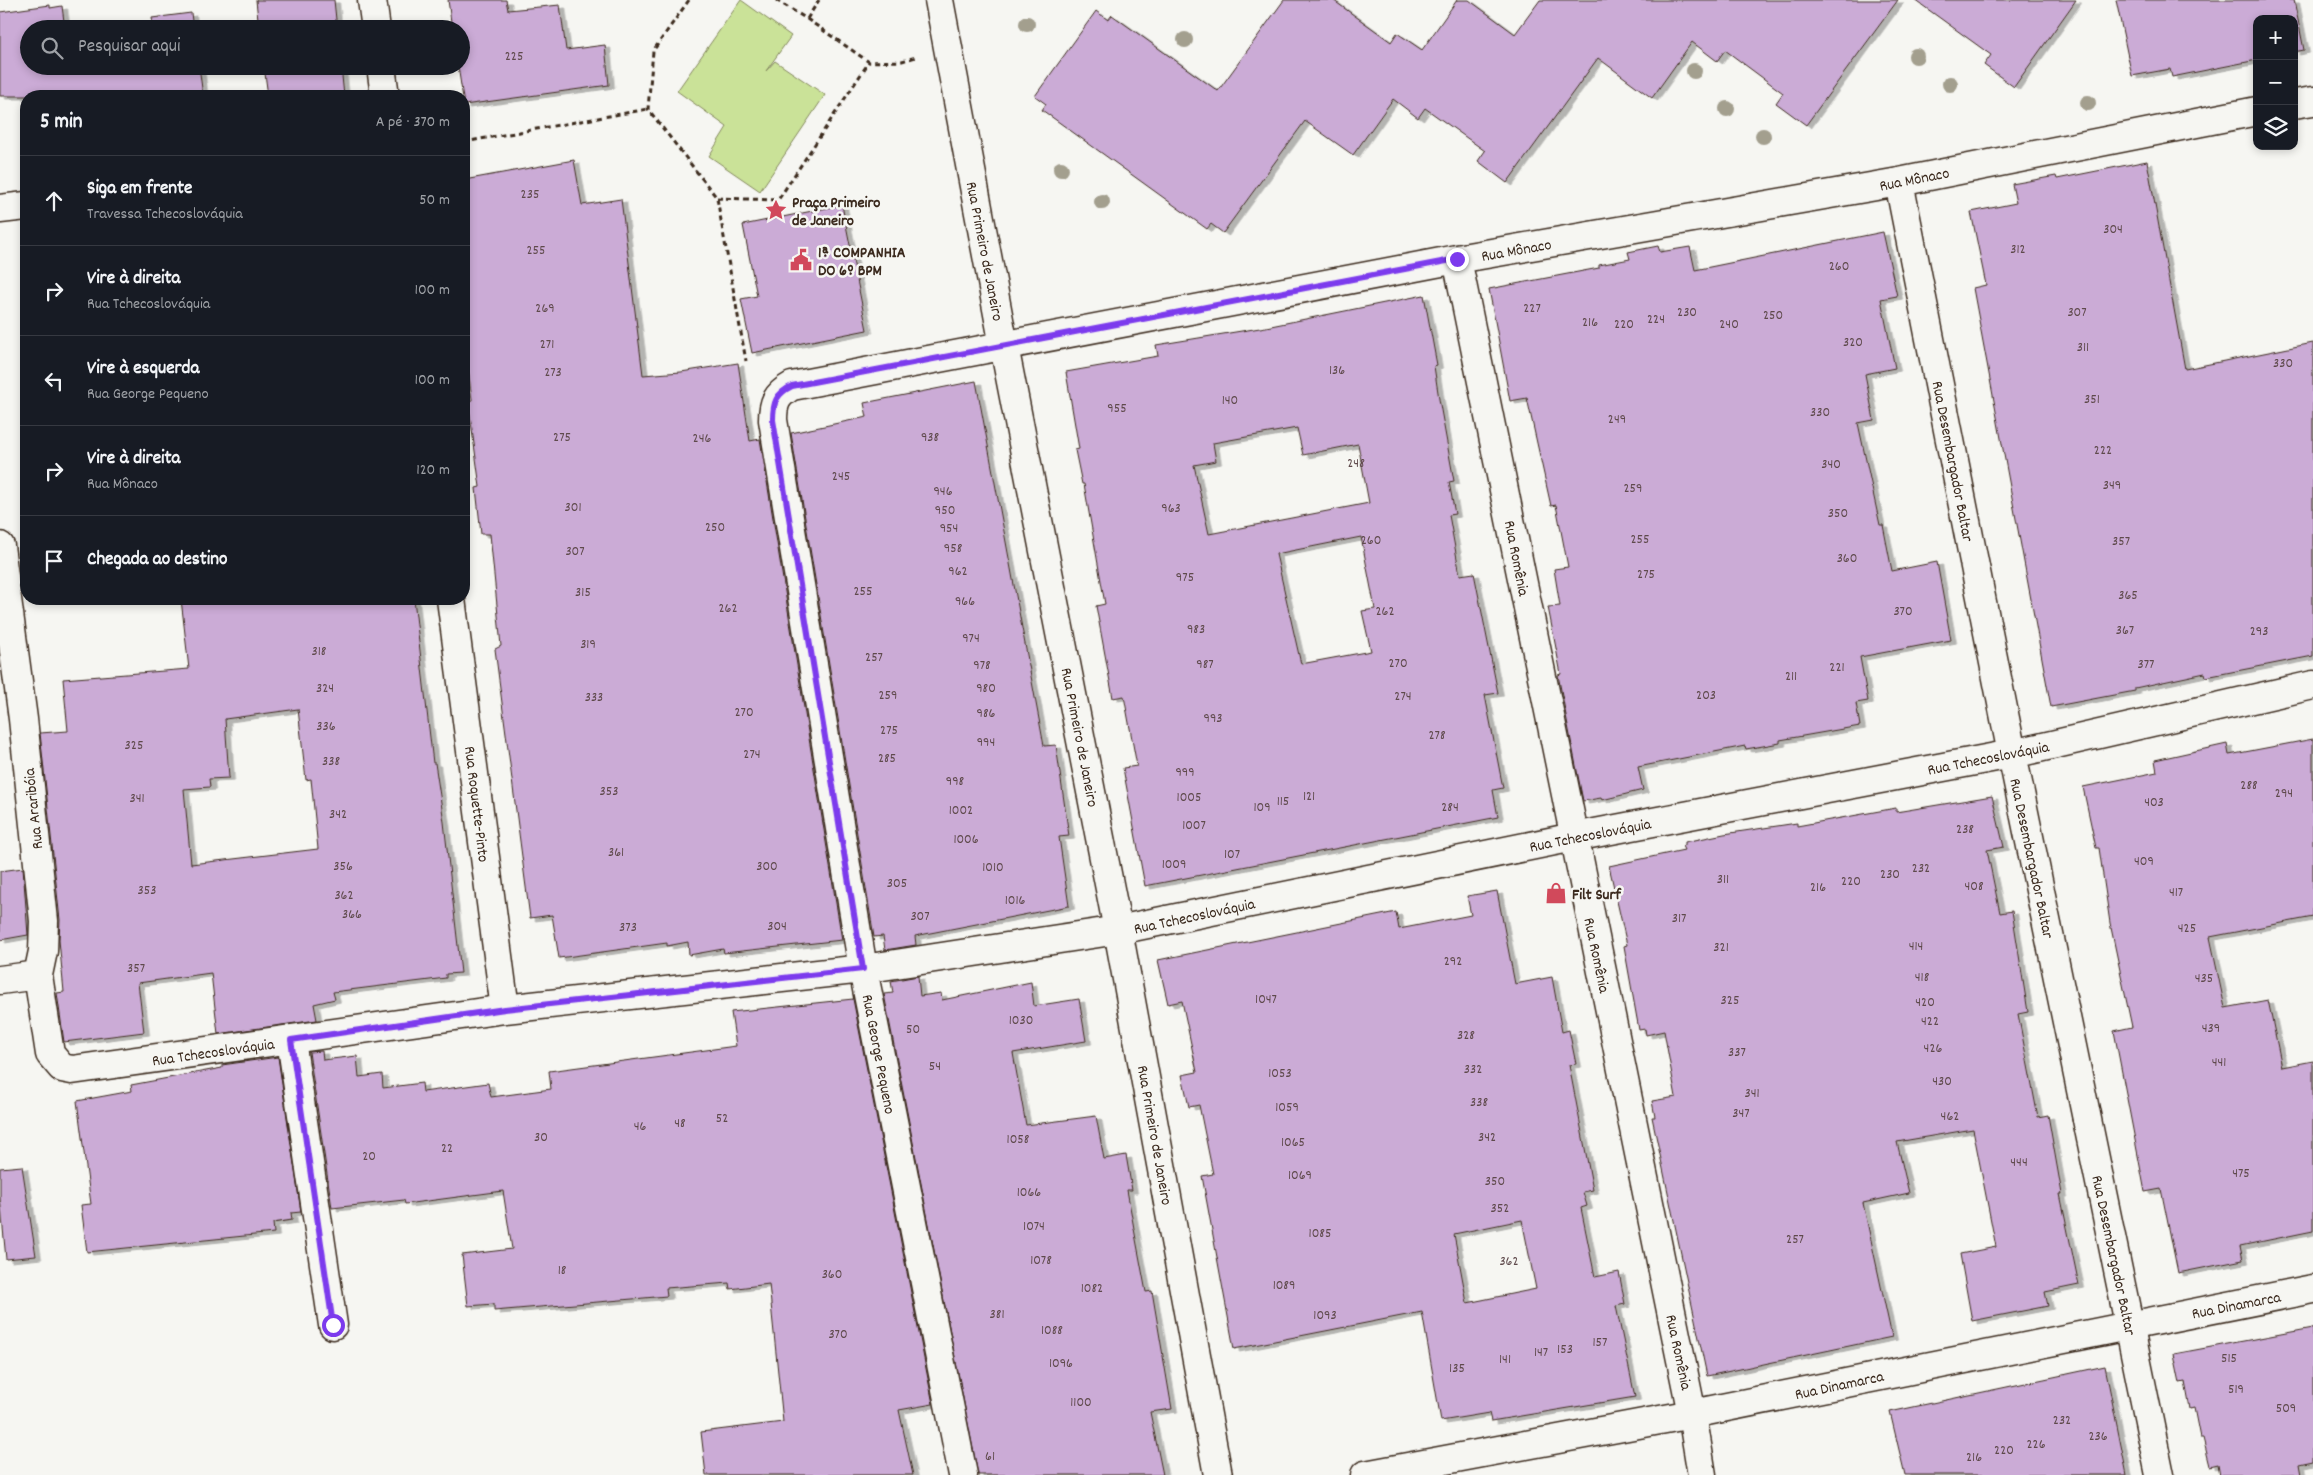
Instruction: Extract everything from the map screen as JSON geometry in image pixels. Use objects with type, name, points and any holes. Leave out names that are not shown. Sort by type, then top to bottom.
[{"type":"street","points":[[372,0],[375,20]]},
{"type":"street","name":"Rua Primeiro de Janeiro","points":[[939,0],[1004,346],[1118,930],[1218,1475]]},
{"type":"street","points":[[382,75],[384,90]]},
{"type":"street","points":[[2298,103],[2313,100]]},
{"type":"street","name":"Rua Mônaco","points":[[778,395],[792,386],[1457,259],[1899,182],[2253,112]]},
{"type":"street","name":"Rua Desembargador Baltar","points":[[1899,182],[2012,754],[2160,1475]]},
{"type":"street","points":[[0,209],[20,207]]},
{"type":"street","name":"Rua Romênia","points":[[1457,259],[1692,1414],[1702,1475]]},
{"type":"street","name":"Rua George Pequeno","points":[[778,395],[773,406],[773,420],[863,969],[963,1475]]},
{"type":"street","name":"Rua Araribóia","points":[[0,546],[12,721],[44,921],[43,951],[38,975],[50,1054],[62,1068]]},
{"type":"street","name":"Rua Roquette-Pinto","points":[[452,605],[505,1009]]},
{"type":"street","name":"Rua Tchecoslováquia","points":[[62,1068],[72,1070],[505,1009],[863,969],[1118,930],[1574,837],[2012,754],[2313,685]]},
{"type":"street","points":[[0,980],[38,975]]},
{"type":"street","points":[[291,1040],[333,1325]]},
{"type":"street","name":"Rua Dinamarca","points":[[1365,1475],[1692,1414],[2313,1289]]},
{"type":"path","points":[[689,0],[653,51],[648,109],[717,198],[746,361]]},
{"type":"path","points":[[776,0],[869,62],[902,61],[918,56]]},
{"type":"path","points":[[807,19],[818,0]]},
{"type":"path","points":[[717,198],[778,200],[869,62]]},
{"type":"path","points":[[470,141],[648,109]]},
{"type":"green space","points":[[741,0],[791,36],[766,71],[775,61],[825,95],[760,191],[709,156],[727,127],[677,91]]},
{"type":"building","points":[[256,0],[334,0],[336,20],[258,20]]},
{"type":"building","points":[[448,0],[506,0],[508,10],[560,5],[566,50],[605,45],[609,85],[470,104],[470,90],[462,90],[459,75],[470,75],[470,20],[451,20]]},
{"type":"building","points":[[1284,0],[1333,0],[1391,42],[1397,33],[1422,50],[1457,0],[1469,0],[1515,34],[1540,0],[1898,0],[1806,125],[1776,103],[1783,93],[1725,50],[1717,61],[1692,42],[1652,98],[1598,58],[1507,183],[1478,161],[1485,151],[1425,108],[1418,118],[1393,99],[1353,155],[1305,121],[1223,233],[1211,224],[1207,229],[1042,110],[1046,104],[1035,96],[1096,11],[1108,20],[1112,15],[1218,91]]},
{"type":"building","points":[[1915,0],[2076,0],[2014,87],[1984,65],[1991,55]]},
{"type":"building","points":[[2116,0],[2294,0],[2297,15],[2253,15],[2253,61],[2172,77],[2170,69],[2132,76]]},
{"type":"building","points":[[50,5],[50,8],[62,6],[64,20],[20,20],[20,75],[200,75],[202,90],[20,90],[20,96],[0,96],[0,12]]},
{"type":"building","points":[[191,13],[192,20],[152,20],[152,18]]},
{"type":"building","points":[[2298,20],[2304,50],[2298,51]]},
{"type":"building","points":[[265,75],[342,75],[343,90],[267,90]]},
{"type":"building","points":[[574,160],[582,205],[621,199],[643,375],[681,372],[738,363],[750,441],[760,439],[842,940],[724,953],[723,949],[689,955],[688,942],[667,946],[667,943],[559,958],[552,915],[530,918],[495,649],[501,646],[490,534],[481,534],[476,488],[480,487],[470,415],[470,400],[472,400],[470,384],[470,179]]},
{"type":"building","points":[[2147,161],[2185,369],[2313,343],[2313,656],[2206,677],[2205,673],[2135,688],[2135,691],[2051,707],[1973,288],[1986,285],[1971,212],[2016,203],[2012,184],[2056,176],[2057,179]]},
{"type":"building","name":"1ª COMPANHIA DO 6º BPM","points":[[842,205],[867,330],[752,353],[741,299],[757,296],[743,225]]},
{"type":"building","points":[[1883,232],[1897,296],[1881,299],[1895,368],[1865,374],[1874,420],[1858,423],[1880,525],[1883,525],[1892,571],[1937,562],[1951,640],[1860,657],[1868,701],[1856,703],[1860,726],[1780,740],[1780,743],[1746,749],[1745,746],[1638,767],[1643,790],[1602,800],[1601,798],[1583,801],[1558,675],[1561,674],[1548,607],[1560,606],[1554,569],[1568,567],[1556,505],[1551,506],[1527,398],[1510,401],[1489,289],[1599,268],[1599,265],[1630,259],[1628,252],[1658,246],[1660,252],[1690,247],[1695,270]]},
{"type":"building","points":[[1424,295],[1437,365],[1434,366],[1439,399],[1454,481],[1449,482],[1455,514],[1449,515],[1460,575],[1474,573],[1498,693],[1485,695],[1503,788],[1493,790],[1498,817],[1145,886],[1123,768],[1137,766],[1124,696],[1113,698],[1096,606],[1105,604],[1084,484],[1082,484],[1075,450],[1079,449],[1066,372],[1158,356],[1156,345],[1266,327]],"holes":[[[1297,428],[1303,455],[1358,444],[1369,503],[1209,534],[1194,465],[1216,461],[1213,443]],[[1361,537],[1375,609],[1362,611],[1371,651],[1301,664],[1276,554]]]},
{"type":"building","points":[[976,381],[1044,746],[1056,745],[1069,836],[1059,837],[1069,906],[915,936],[916,945],[885,950],[883,936],[874,937],[791,433],[867,417],[864,403]]},
{"type":"building","points":[[182,605],[415,605],[433,763],[435,763],[444,822],[461,973],[446,974],[446,978],[333,992],[335,999],[314,1004],[317,1020],[218,1034],[211,973],[138,983],[144,1032],[64,1042],[57,993],[64,992],[59,940],[60,920],[40,733],[68,731],[63,679],[189,669]],"holes":[[[298,709],[306,780],[311,779],[318,849],[191,864],[184,789],[210,787],[209,779],[229,778],[225,719]]]},
{"type":"building","points":[[2313,739],[2313,917],[2210,937],[2225,1008],[2268,1000],[2282,1067],[2313,1061],[2313,1231],[2240,1246],[2243,1260],[2178,1273],[2161,1189],[2145,1192],[2114,1031],[2132,1027],[2110,923],[2099,848],[2096,848],[2083,787],[2157,772],[2155,760],[2227,744],[2229,755]]},
{"type":"building","points":[[1992,796],[2004,847],[1987,850],[2000,913],[2012,911],[2028,1012],[2018,1014],[2038,1117],[2048,1115],[2062,1194],[2060,1194],[2079,1285],[2045,1292],[2048,1306],[1972,1321],[1960,1254],[1996,1247],[1973,1129],[1897,1142],[1909,1193],[1863,1203],[1892,1337],[1707,1376],[1652,1117],[1655,1117],[1652,1101],[1676,1097],[1664,1031],[1646,1035],[1645,1029],[1639,1030],[1624,946],[1627,945],[1609,866],[1684,850],[1682,846],[1685,845],[1685,842],[1724,834],[1797,823],[1797,826],[1896,808],[1896,812]]},
{"type":"building","points":[[23,868],[28,935],[0,940],[0,871]]},
{"type":"building","points":[[1497,891],[1515,984],[1552,977],[1562,1032],[1569,1030],[1576,1064],[1569,1065],[1593,1190],[1583,1192],[1587,1206],[1581,1208],[1595,1277],[1619,1272],[1625,1304],[1616,1306],[1635,1397],[1491,1421],[1489,1413],[1441,1421],[1422,1312],[1234,1349],[1202,1176],[1213,1174],[1199,1105],[1189,1107],[1182,1075],[1197,1072],[1182,1001],[1168,1004],[1158,960],[1396,912],[1399,929],[1471,915],[1467,896]],"holes":[[[1522,1220],[1536,1289],[1467,1303],[1454,1234]]]},
{"type":"building","points":[[918,976],[920,996],[941,993],[942,1000],[1031,982],[1034,1006],[1079,999],[1086,1041],[1013,1053],[1026,1125],[1096,1116],[1104,1159],[1126,1155],[1132,1190],[1127,1190],[1146,1292],[1152,1291],[1172,1409],[1150,1412],[1163,1475],[978,1475],[884,994],[893,993],[891,981]]},
{"type":"building","points":[[853,999],[933,1404],[899,1410],[913,1475],[706,1475],[701,1432],[783,1422],[769,1284],[730,1289],[729,1283],[666,1288],[667,1296],[494,1311],[494,1304],[468,1306],[462,1255],[512,1249],[503,1191],[405,1204],[404,1200],[332,1208],[309,1052],[322,1051],[323,1060],[357,1056],[359,1077],[382,1074],[383,1088],[422,1083],[423,1092],[488,1083],[491,1097],[551,1089],[549,1071],[736,1046],[731,1012]]},
{"type":"building","points":[[278,1057],[301,1212],[291,1213],[292,1220],[273,1223],[274,1233],[87,1252],[81,1205],[91,1204],[77,1101],[132,1091],[131,1085],[222,1068],[222,1065]]},
{"type":"building","points":[[22,1166],[36,1256],[6,1259],[0,1197],[0,1168]]},
{"type":"building","points":[[2313,1328],[2313,1461],[2299,1464],[2301,1475],[2220,1475],[2218,1464],[2210,1466],[2203,1438],[2200,1438],[2194,1408],[2190,1409],[2185,1382],[2180,1383],[2174,1354]]},
{"type":"building","points":[[2105,1366],[2127,1475],[1905,1475],[1890,1412]]},
{"type":"place","name":"Praça Primeiro de Janeiro","points":[[776,210]]},
{"type":"place","name":"1ª COMPANHIA DO 6º BPM","points":[[801,260]]},
{"type":"place","name":"Filt Surf","points":[[1556,893]]},
{"type":"route","points":[[333,1325],[291,1040],[505,1009],[863,969],[773,420],[773,406],[781,392],[792,386],[1457,259]]}]
